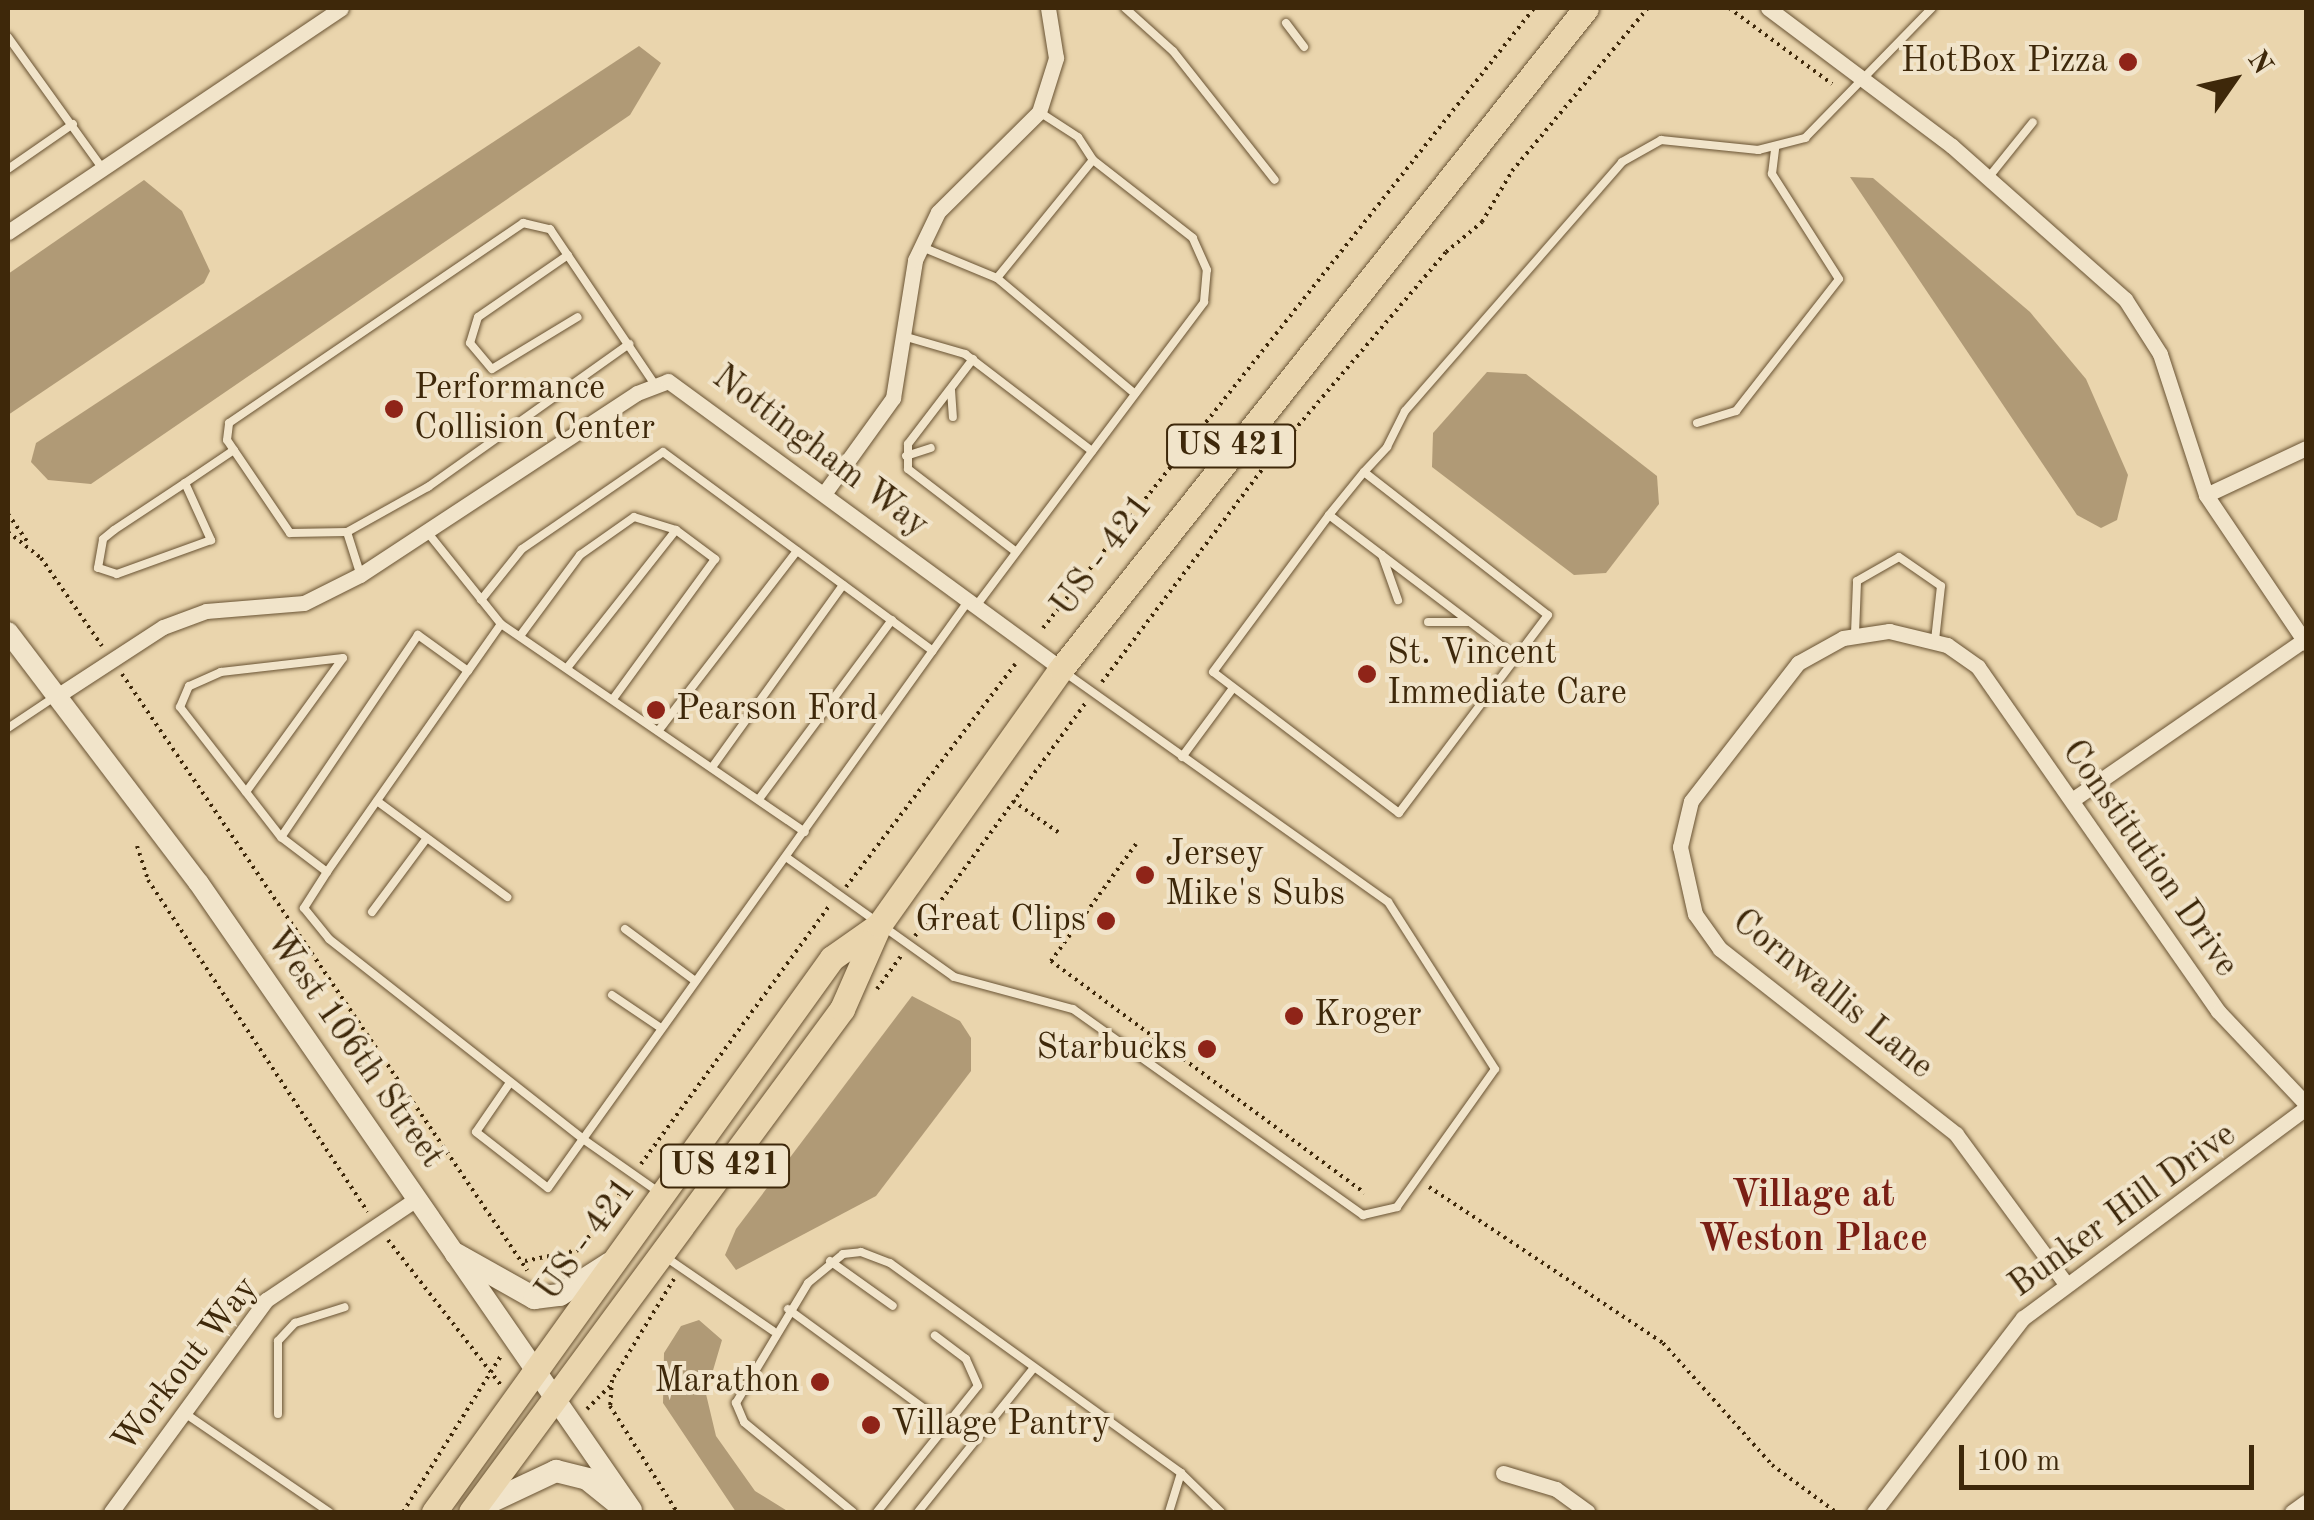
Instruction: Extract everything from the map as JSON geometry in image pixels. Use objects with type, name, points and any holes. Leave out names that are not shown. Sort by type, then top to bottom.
[{"type":"main road","name":"US - 421","points":[[472,1511],[554,1398],[670,1261],[842,1008],[879,925],[1060,669],[1586,8]]},
{"type":"main road","name":"US - 421","points":[[434,1512],[832,958],[879,925]]},
{"type":"main road","points":[[456,1254],[534,1298],[560,1295],[617,1258]]},
{"type":"main road","points":[[472,1511],[556,1471],[586,1479],[630,1512]]},
{"type":"street","points":[[8,232],[341,8]]},
{"type":"street","points":[[826,491],[892,398],[922,247],[938,212],[1039,112],[1056,58],[1048,8]]},
{"type":"street","points":[[1768,8],[1989,177],[2139,316],[2206,495],[2305,642],[2072,800]]},
{"type":"street","name":"Nottingham Way","points":[[57,696],[206,611],[304,602],[360,575],[656,386],[695,392],[1060,669]]},
{"type":"street","points":[[2206,495],[2306,448]]},
{"type":"street","name":"West 106th Street","points":[[8,632],[418,1198],[630,1512]]},
{"type":"street","points":[[1855,634],[1941,643]]},
{"type":"street","name":"Cornwallis Lane","points":[[1855,634],[1789,672],[1702,781],[1683,826],[1684,885],[1720,949],[1973,1151],[2066,1284]]},
{"type":"street","name":"Constitution Drive","points":[[1941,643],[1990,681],[2218,1011],[2306,1106]]},
{"type":"street","name":"Bunker Hill Drive","points":[[1874,1512],[2008,1336],[2066,1284],[2306,1106]]},
{"type":"street","name":"Workout Way","points":[[110,1512],[266,1300],[418,1198]]},
{"type":"street","points":[[1503,1473],[1556,1490],[1588,1512]]},
{"type":"street","points":[[2292,1512],[2306,1502]]},
{"type":"lane","points":[[1124,8],[1173,51],[1275,180]]},
{"type":"lane","points":[[1364,472],[1548,614],[1399,813],[1212,672],[1364,472],[1404,411],[1634,152],[1679,138],[1775,148],[1814,131],[1932,8]]},
{"type":"lane","points":[[1286,23],[1304,46]]},
{"type":"lane","points":[[8,37],[102,168]]},
{"type":"lane","points":[[510,1084],[476,1132],[548,1188],[933,651],[1016,552],[1204,302],[1206,270],[1193,238],[1093,160],[1078,136],[1039,112]]},
{"type":"lane","points":[[1989,177],[2033,122]]},
{"type":"lane","points":[[8,169],[73,124]]},
{"type":"lane","points":[[1697,423],[1736,411],[1839,279],[1772,174],[1775,148]]},
{"type":"lane","points":[[997,278],[1093,160]]},
{"type":"lane","points":[[629,344],[428,487],[347,532],[290,533],[234,450],[229,423],[523,223],[550,229],[629,344],[656,386]]},
{"type":"lane","points":[[922,247],[997,278],[1135,394]]},
{"type":"lane","points":[[568,256],[478,317],[470,343],[492,369],[578,317]]},
{"type":"lane","points":[[903,336],[973,359],[1092,451]]},
{"type":"lane","points":[[973,359],[906,456],[908,469],[1016,552]]},
{"type":"lane","points":[[950,390],[953,418]]},
{"type":"lane","points":[[906,456],[931,448]]},
{"type":"lane","points":[[185,483],[212,540],[117,574],[98,568],[103,539],[185,483],[234,450]]},
{"type":"lane","points":[[481,600],[522,550],[663,452],[933,651]]},
{"type":"lane","points":[[1329,515],[1516,656]]},
{"type":"lane","points":[[520,636],[580,555],[634,517],[676,530],[715,559],[613,699]]},
{"type":"lane","points":[[566,668],[676,530]]},
{"type":"lane","points":[[426,531],[501,624],[805,832]]},
{"type":"lane","points":[[347,532],[360,575]]},
{"type":"lane","points":[[659,730],[797,551]]},
{"type":"lane","points":[[1382,555],[1398,600]]},
{"type":"lane","points":[[1855,634],[1857,582],[1875,563],[1899,557],[1922,565],[1941,586],[1941,643]]},
{"type":"lane","points":[[713,766],[843,585]]},
{"type":"lane","points":[[759,798],[892,620]]},
{"type":"lane","points":[[1428,622],[1471,622]]},
{"type":"lane","points":[[501,624],[304,908],[329,939],[510,1084],[663,1194]]},
{"type":"lane","points":[[281,837],[418,636],[468,671]]},
{"type":"lane","points":[[246,792],[343,658],[221,672],[189,686],[180,707],[246,792],[281,837],[328,872]]},
{"type":"lane","points":[[786,857],[954,977],[1073,1009],[1363,1215],[1397,1206],[1495,1069],[1388,902],[1060,669]]},
{"type":"lane","points":[[1182,756],[1233,688]]},
{"type":"lane","points":[[8,728],[57,696]]},
{"type":"lane","points":[[377,801],[506,897]]},
{"type":"lane","points":[[372,912],[427,838]]},
{"type":"lane","points":[[624,929],[694,980]]},
{"type":"lane","points":[[612,995],[661,1028]]},
{"type":"lane","points":[[853,1512],[744,1422],[736,1404],[788,1309],[830,1262],[861,1252],[890,1263],[1033,1370],[1181,1473],[1221,1512]]},
{"type":"lane","points":[[670,1261],[773,1331]]},
{"type":"lane","points":[[830,1262],[893,1306]]},
{"type":"lane","points":[[278,1414],[278,1341],[295,1323],[345,1307]]},
{"type":"lane","points":[[788,1309],[948,1426]]},
{"type":"lane","points":[[877,1512],[948,1426],[980,1376],[935,1336]]},
{"type":"lane","points":[[918,1512],[1033,1370]]},
{"type":"lane","points":[[182,1412],[329,1512]]},
{"type":"lane","points":[[1169,1512],[1181,1473]]},
{"type":"path","points":[[1043,628],[1534,8]]},
{"type":"path","points":[[867,1002],[1274,454],[1446,252],[1482,222],[1512,171],[1648,8]]},
{"type":"path","points":[[1729,8],[1832,84]]},
{"type":"path","points":[[8,514],[114,662],[525,1262],[531,1284]]},
{"type":"path","points":[[8,532],[32,548]]},
{"type":"path","points":[[525,1262],[579,1250],[838,896],[1015,664]]},
{"type":"path","points":[[1014,801],[1058,832]]},
{"type":"path","points":[[1136,844],[1051,961],[1364,1193]]},
{"type":"path","points":[[137,846],[148,880],[247,1018],[268,1069],[378,1225],[492,1372],[402,1512]]},
{"type":"path","points":[[1418,1178],[1664,1343],[1772,1464],[1836,1512]]},
{"type":"path","points":[[670,1261],[612,1380],[610,1406],[677,1512]]},
{"type":"shaded area","points":[[639,46],[661,63],[630,115],[91,484],[48,480],[31,462],[36,443]]},
{"type":"shaded area","points":[[1850,177],[1873,178],[2030,312],[2086,379],[2128,475],[2117,520],[2101,528],[2077,515]]},
{"type":"shaded area","points":[[144,180],[182,211],[210,271],[204,283],[8,415],[8,274]]},
{"type":"shaded area","points":[[1487,372],[1526,374],[1657,476],[1659,504],[1606,573],[1574,575],[1432,467],[1433,433]]},
{"type":"shaded area","points":[[912,996],[960,1021],[971,1038],[971,1071],[876,1196],[736,1270],[725,1255],[736,1229]]},
{"type":"shaded area","points":[[699,1320],[722,1340],[706,1394],[716,1436],[755,1491],[789,1512],[736,1512],[663,1403],[664,1353],[681,1326]]},
{"type":"place","name":"HotBox Pizza","points":[[2128,62]]},
{"type":"place","name":"Performance Collision Center","points":[[394,409]]},
{"type":"place","name":"St. Vincent Immediate Care","points":[[1367,674]]},
{"type":"place","name":"Pearson Ford","points":[[656,710]]},
{"type":"place","name":"Jersey Mike's Subs","points":[[1145,875]]},
{"type":"place","name":"Great Clips","points":[[1106,921]]},
{"type":"place","name":"Kroger","points":[[1294,1016]]},
{"type":"place","name":"Starbucks","points":[[1207,1049]]},
{"type":"place","name":"Marathon","points":[[820,1382]]},
{"type":"place","name":"Village Pantry","points":[[871,1425]]},
{"type":"district","name":"Village at Weston Place","points":[[1813,1219]]}]
